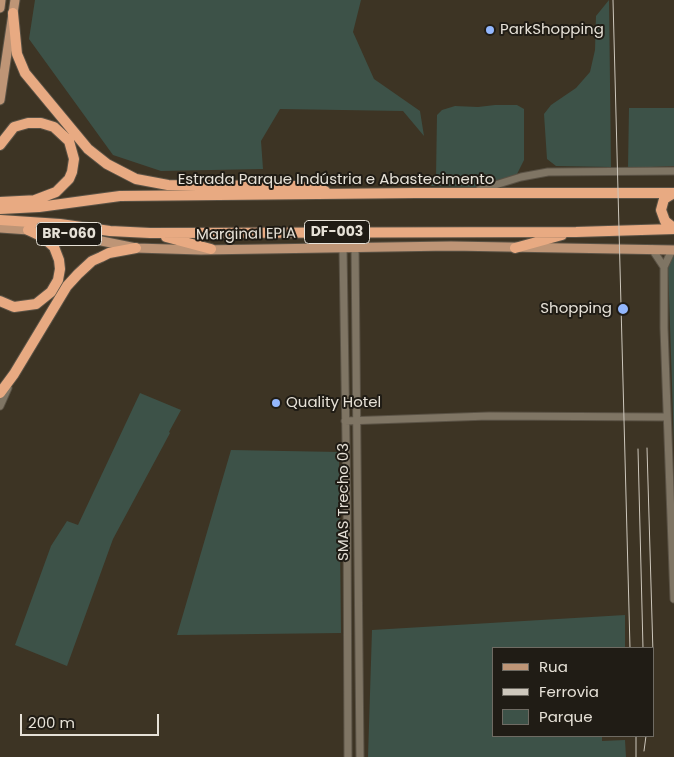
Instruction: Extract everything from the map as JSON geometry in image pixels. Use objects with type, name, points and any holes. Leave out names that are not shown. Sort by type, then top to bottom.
[{"type":"highway","points":[[13,13],[17,54],[25,73],[88,149],[107,164],[136,179],[161,185],[296,186],[340,194]]},
{"type":"highway","points":[[0,144],[14,128],[28,122],[54,127],[69,142],[74,159],[69,178],[56,192],[35,200]]},
{"type":"highway","points":[[674,193],[664,199],[661,210],[665,221],[674,229]]},
{"type":"highway","name":"Estrada Parque Indústria e Abastecimento","points":[[0,209],[38,207],[120,196],[674,193]]},
{"type":"highway","points":[[0,202],[98,194],[120,196]]},
{"type":"highway","name":"DF-003","points":[[0,220],[150,233],[576,232],[674,229]]},
{"type":"highway","points":[[30,230],[54,224]]},
{"type":"highway","points":[[0,301],[14,307],[36,304],[48,296],[58,280],[59,260],[54,247],[43,237],[30,230]]},
{"type":"highway","points":[[515,248],[576,232]]},
{"type":"highway","points":[[150,233],[211,249]]},
{"type":"highway","points":[[0,393],[14,374],[67,286],[84,267],[109,253],[136,248]]},
{"type":"main road","points":[[0,8],[1,0]]},
{"type":"main road","points":[[0,100],[16,0]]},
{"type":"main road","name":"Marginal EPIA","points":[[0,228],[57,232],[136,248],[355,247],[673,250]]},
{"type":"street","points":[[470,193],[548,172],[674,171]]},
{"type":"street","name":"SMAS Trecho 03","points":[[355,247],[360,757]]},
{"type":"street","name":"SMAS Trecho 03","points":[[343,248],[348,757]]},
{"type":"street","points":[[652,250],[664,267]]},
{"type":"street","points":[[673,250],[664,267],[666,417],[672,484],[674,599]]},
{"type":"street","points":[[344,270],[356,269]]},
{"type":"street","points":[[0,406],[14,374]]},
{"type":"street","points":[[345,422],[489,416],[666,417]]},
{"type":"street","points":[[347,511],[358,511]]},
{"type":"green space","points":[[35,0],[361,0],[353,32],[374,79],[420,111],[424,136],[403,111],[280,109],[261,141],[263,169],[161,171],[113,155],[29,39]]},
{"type":"green space","points":[[609,0],[611,167],[556,166],[547,159],[544,114],[551,105],[576,88],[590,72],[595,50],[596,16]]},
{"type":"green space","points":[[517,105],[524,109],[524,160],[516,176],[475,187],[431,186],[436,177],[437,115],[442,110],[455,106],[478,107]]},
{"type":"green space","points":[[629,108],[674,108],[674,166],[628,168]]},
{"type":"green space","points":[[674,254],[674,444],[668,265],[670,258]]},
{"type":"green space","points":[[140,393],[181,410],[113,539],[67,666],[15,645],[51,546],[67,521],[78,525]]},
{"type":"green space","points":[[231,450],[339,452],[341,633],[177,635]]},
{"type":"green space","points":[[625,615],[625,647],[492,647],[492,737],[602,737],[602,741],[625,740],[626,757],[368,757],[372,630]]},
{"type":"railway","points":[[613,0],[630,647]]},
{"type":"railway","points":[[647,448],[653,647]]},
{"type":"railway","points":[[638,449],[643,647]]},
{"type":"railway","points":[[636,737],[636,757]]},
{"type":"railway","points":[[644,751],[646,737]]},
{"type":"place","name":"ParkShopping","points":[[490,30]]},
{"type":"place","name":"Shopping","points":[[623,309]]},
{"type":"place","name":"Quality Hotel","points":[[276,403]]}]
